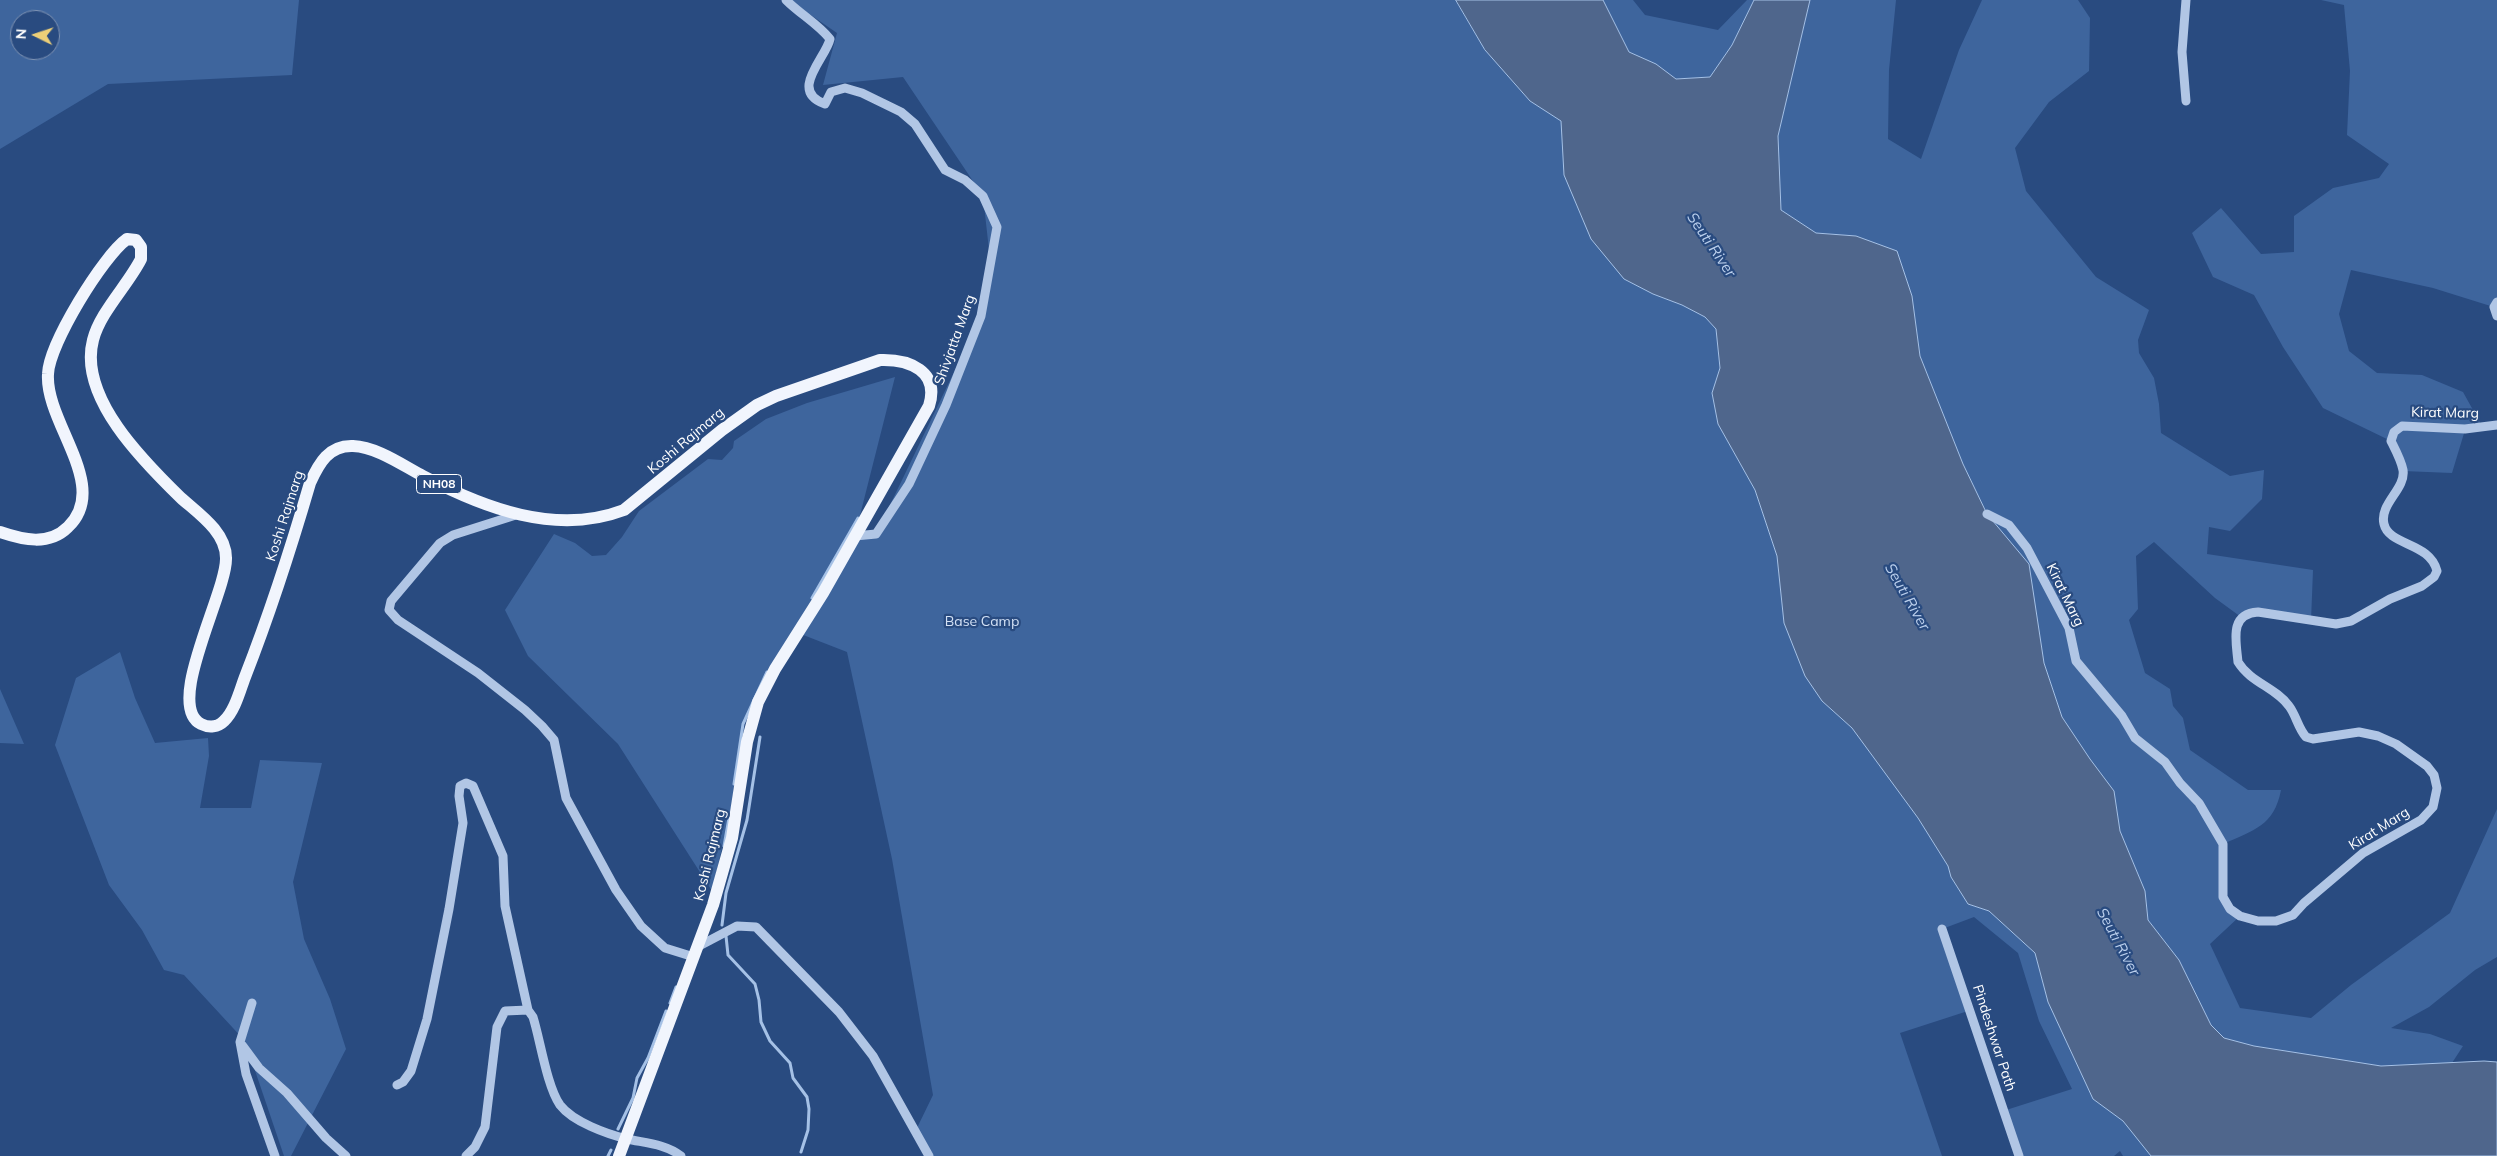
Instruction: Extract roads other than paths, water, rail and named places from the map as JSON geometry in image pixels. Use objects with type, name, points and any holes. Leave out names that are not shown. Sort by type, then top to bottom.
[{"type":"main road","name":"Koshi Rajmarg","points":[[0,532],[22,539],[45,539],[55,536],[71,524],[78,512],[81,497],[79,467],[53,411],[48,393],[48,373],[52,352],[60,333],[119,244],[127,239],[136,240],[142,247],[141,259],[98,325],[93,340],[91,356],[93,372],[106,405],[130,444],[150,467],[212,527],[225,548],[225,573],[192,672],[189,687],[189,709],[198,721],[216,726],[225,720],[233,706],[263,630],[310,482],[318,464],[328,453],[340,447],[354,446],[366,449],[462,494],[519,514],[546,520],[579,521],[605,517],[624,510],[722,430],[757,405],[776,396],[880,360],[890,360],[914,366],[924,372],[930,380],[932,391],[930,406],[797,636],[774,669],[758,702],[747,742],[732,838],[713,905],[618,1156]]},
{"type":"street","name":"Shivjatta Marg","points":[[786,0],[804,17],[822,29],[830,39],[829,46],[810,72],[810,92],[816,100],[824,104],[831,92],[845,88],[862,92],[901,112],[915,124],[945,170],[965,180],[983,196],[997,227],[981,316],[946,405],[909,484],[876,534],[855,536]]},
{"type":"street","points":[[2186,0],[2182,52],[2186,101]]},
{"type":"street","points":[[2497,302],[2494,307],[2497,316]]},
{"type":"street","name":"Kirat Marg","points":[[1987,514],[2009,525],[2027,548],[2069,628],[2076,661],[2122,716],[2135,738],[2165,762],[2180,783],[2199,803],[2223,844],[2223,897],[2230,909],[2240,916],[2258,921],[2276,921],[2293,915],[2363,853],[2421,820],[2433,807],[2437,788],[2434,775],[2427,766],[2396,744],[2378,736],[2359,732],[2313,738],[2306,737],[2290,706],[2276,694],[2256,682],[2238,662],[2237,624],[2241,617],[2247,613],[2258,612],[2336,624],[2351,621],[2375,606],[2422,586],[2434,577],[2437,571],[2435,563],[2427,554],[2391,535],[2384,524],[2385,512],[2400,483],[2403,470],[2391,441],[2394,432],[2402,426],[2458,430],[2483,428],[2497,424]]},
{"type":"street","points":[[519,514],[453,535],[440,543],[391,600],[389,610],[398,620],[478,673],[525,710],[554,740],[566,798],[616,890],[641,926],[666,948],[697,951],[737,926],[756,927],[839,1012],[873,1056],[929,1156]]},
{"type":"street","points":[[397,1085],[403,1082],[411,1071],[427,1019],[449,909],[463,823],[459,796],[460,786],[466,783],[473,786],[503,856],[505,906],[520,964],[528,1010],[533,1017],[550,1082],[560,1105],[582,1122],[625,1138],[660,1146],[674,1151],[681,1156]]},
{"type":"street","name":"Pindeshwar Path","points":[[1942,929],[2019,1156]]},
{"type":"street","points":[[252,1003],[240,1042],[246,1074],[275,1156]]},
{"type":"street","points":[[466,1156],[475,1147],[485,1126],[497,1026],[500,1016],[505,1011],[528,1010]]},
{"type":"street","points":[[240,1042],[258,1068],[287,1093],[346,1156]]},
{"type":"water","name":"Seuti River","points":[[1456,0],[1603,0],[1629,52],[1656,64],[1676,79],[1710,77],[1732,45],[1754,0],[1810,0],[1778,136],[1781,210],[1816,233],[1856,236],[1897,251],[1912,296],[1920,356],[1963,464],[1987,514],[2029,564],[2044,663],[2062,717],[2114,791],[2120,831],[2145,891],[2148,920],[2179,960],[2211,1025],[2224,1038],[2254,1046],[2381,1066],[2497,1062],[2497,1156],[2151,1156],[2123,1121],[2093,1099],[2048,1002],[2035,953],[1989,911],[1968,904],[1951,877],[1948,866],[1918,818],[1852,728],[1822,701],[1805,676],[1784,623],[1777,556],[1755,490],[1718,424],[1712,393],[1720,368],[1716,329],[1705,317],[1624,279],[1591,239],[1564,175],[1561,121],[1530,101],[1485,50]]},
{"type":"waterway","points":[[812,598],[858,518]]},
{"type":"waterway","points":[[734,784],[743,724],[767,672]]},
{"type":"waterway","points":[[722,925],[726,893],[747,820],[760,737]]},
{"type":"waterway","points":[[724,846],[729,818]]},
{"type":"waterway","points":[[726,936],[728,955],[755,984],[761,1022],[770,1041],[790,1063],[793,1078],[807,1097],[809,1109],[808,1130],[801,1152]]},
{"type":"waterway","points":[[670,1003],[676,987]]},
{"type":"waterway","points":[[618,1129],[633,1098],[637,1078],[648,1058],[666,1011]]},
{"type":"waterway","points":[[608,1156],[611,1150]]},
{"type":"park label","name":"Base Camp","points":[[982,622]]}]
